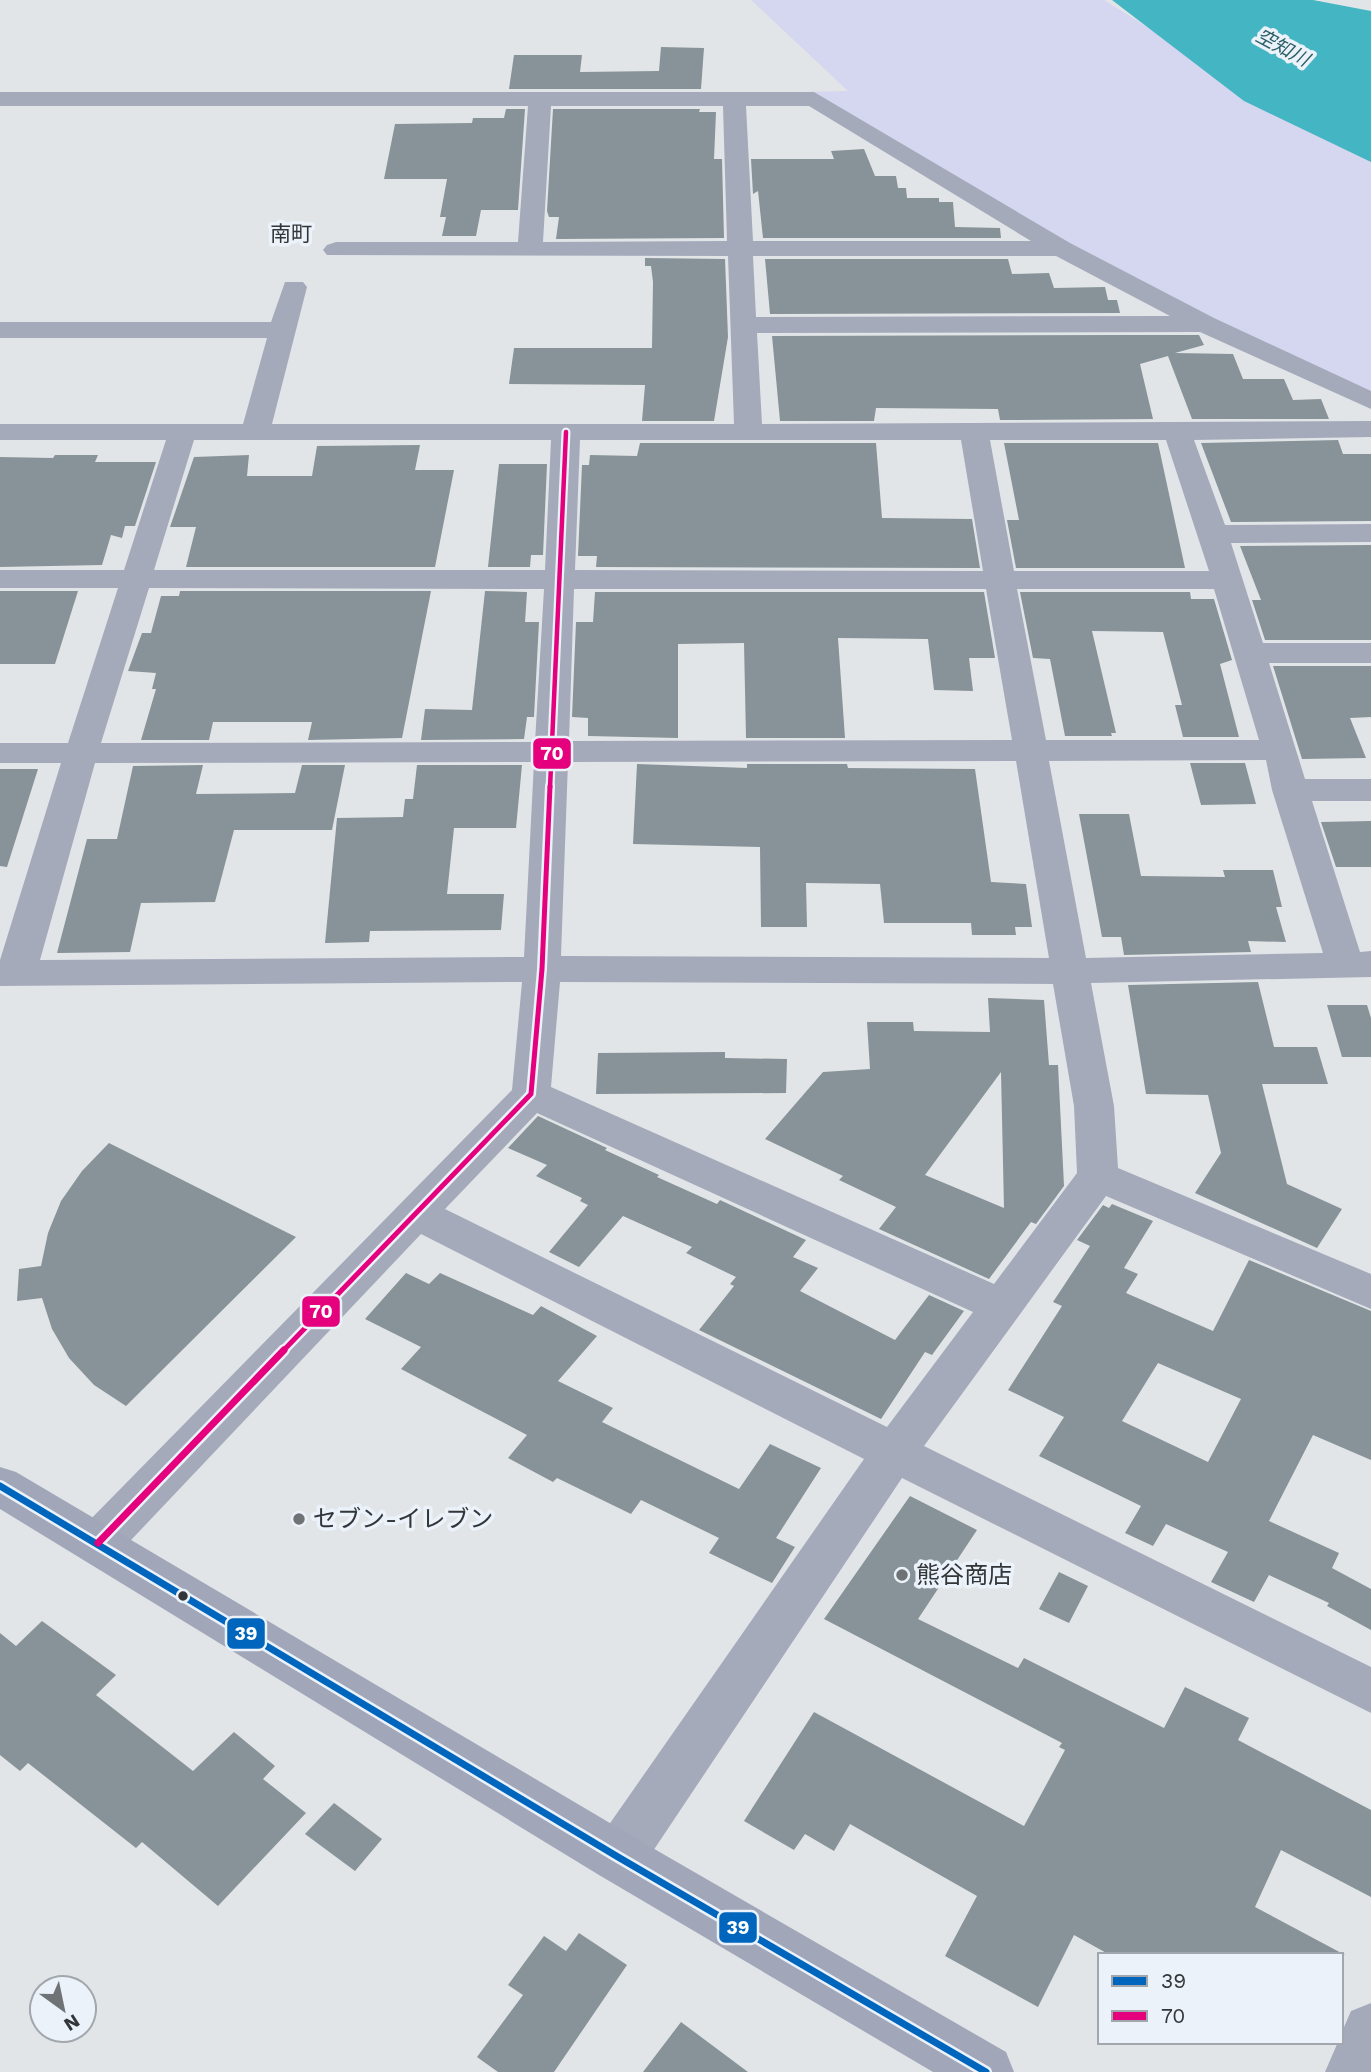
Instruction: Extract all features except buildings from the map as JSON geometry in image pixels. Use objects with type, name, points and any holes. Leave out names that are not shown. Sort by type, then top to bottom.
[{"type":"highway","points":[[0,1486],[618,1857],[986,2072]]},
{"type":"street","points":[[734,98],[748,432]]},
{"type":"street","points":[[0,99],[814,99],[1060,248],[1205,324],[1371,401]]},
{"type":"street","points":[[530,248],[540,99]]},
{"type":"street","points":[[336,250],[1060,248]]},
{"type":"street","points":[[255,433],[294,287]]},
{"type":"street","points":[[745,324],[1205,324]]},
{"type":"street","points":[[0,330],[281,330]]},
{"type":"street","points":[[0,432],[1177,432],[1371,429]]},
{"type":"street","points":[[183,431],[138,578],[8,974],[542,969],[1070,971],[1358,964],[1290,790],[1251,653],[1177,432]]},
{"type":"street","points":[[98,1543],[531,1094],[542,969],[566,432]]},
{"type":"street","points":[[618,1857],[894,1454],[1098,1176],[1094,1106],[974,432]]},
{"type":"street","points":[[1213,534],[1371,533]]},
{"type":"street","points":[[0,579],[1226,580]]},
{"type":"street","points":[[1251,653],[1371,653]]},
{"type":"street","points":[[0,753],[1279,750]]},
{"type":"street","points":[[1290,790],[1371,790]]},
{"type":"street","points":[[531,1094],[1001,1306]]},
{"type":"street","points":[[1098,1176],[1371,1292]]},
{"type":"street","points":[[418,1214],[1371,1691]]},
{"type":"street","points":[[1353,2072],[1371,2031]]},
{"type":"shaded area","points":[[751,0],[1104,0],[1208,65],[1371,148],[1371,401],[1061,248],[803,92],[848,91]]},
{"type":"water","name":"空知川","points":[[1112,0],[1313,0],[1371,11],[1371,162],[1244,101]]},
{"type":"transit line","name":"70","points":[[98,1543],[531,1094],[542,969],[566,432]]},
{"type":"transit line","name":"39","points":[[0,1486],[618,1857],[986,2072]]},
{"type":"place","name":"セブン-イレブン","points":[[299,1519]]},
{"type":"place","name":"熊谷商店","points":[[902,1575]]},
{"type":"district","name":"南町","points":[[291,234]]}]
